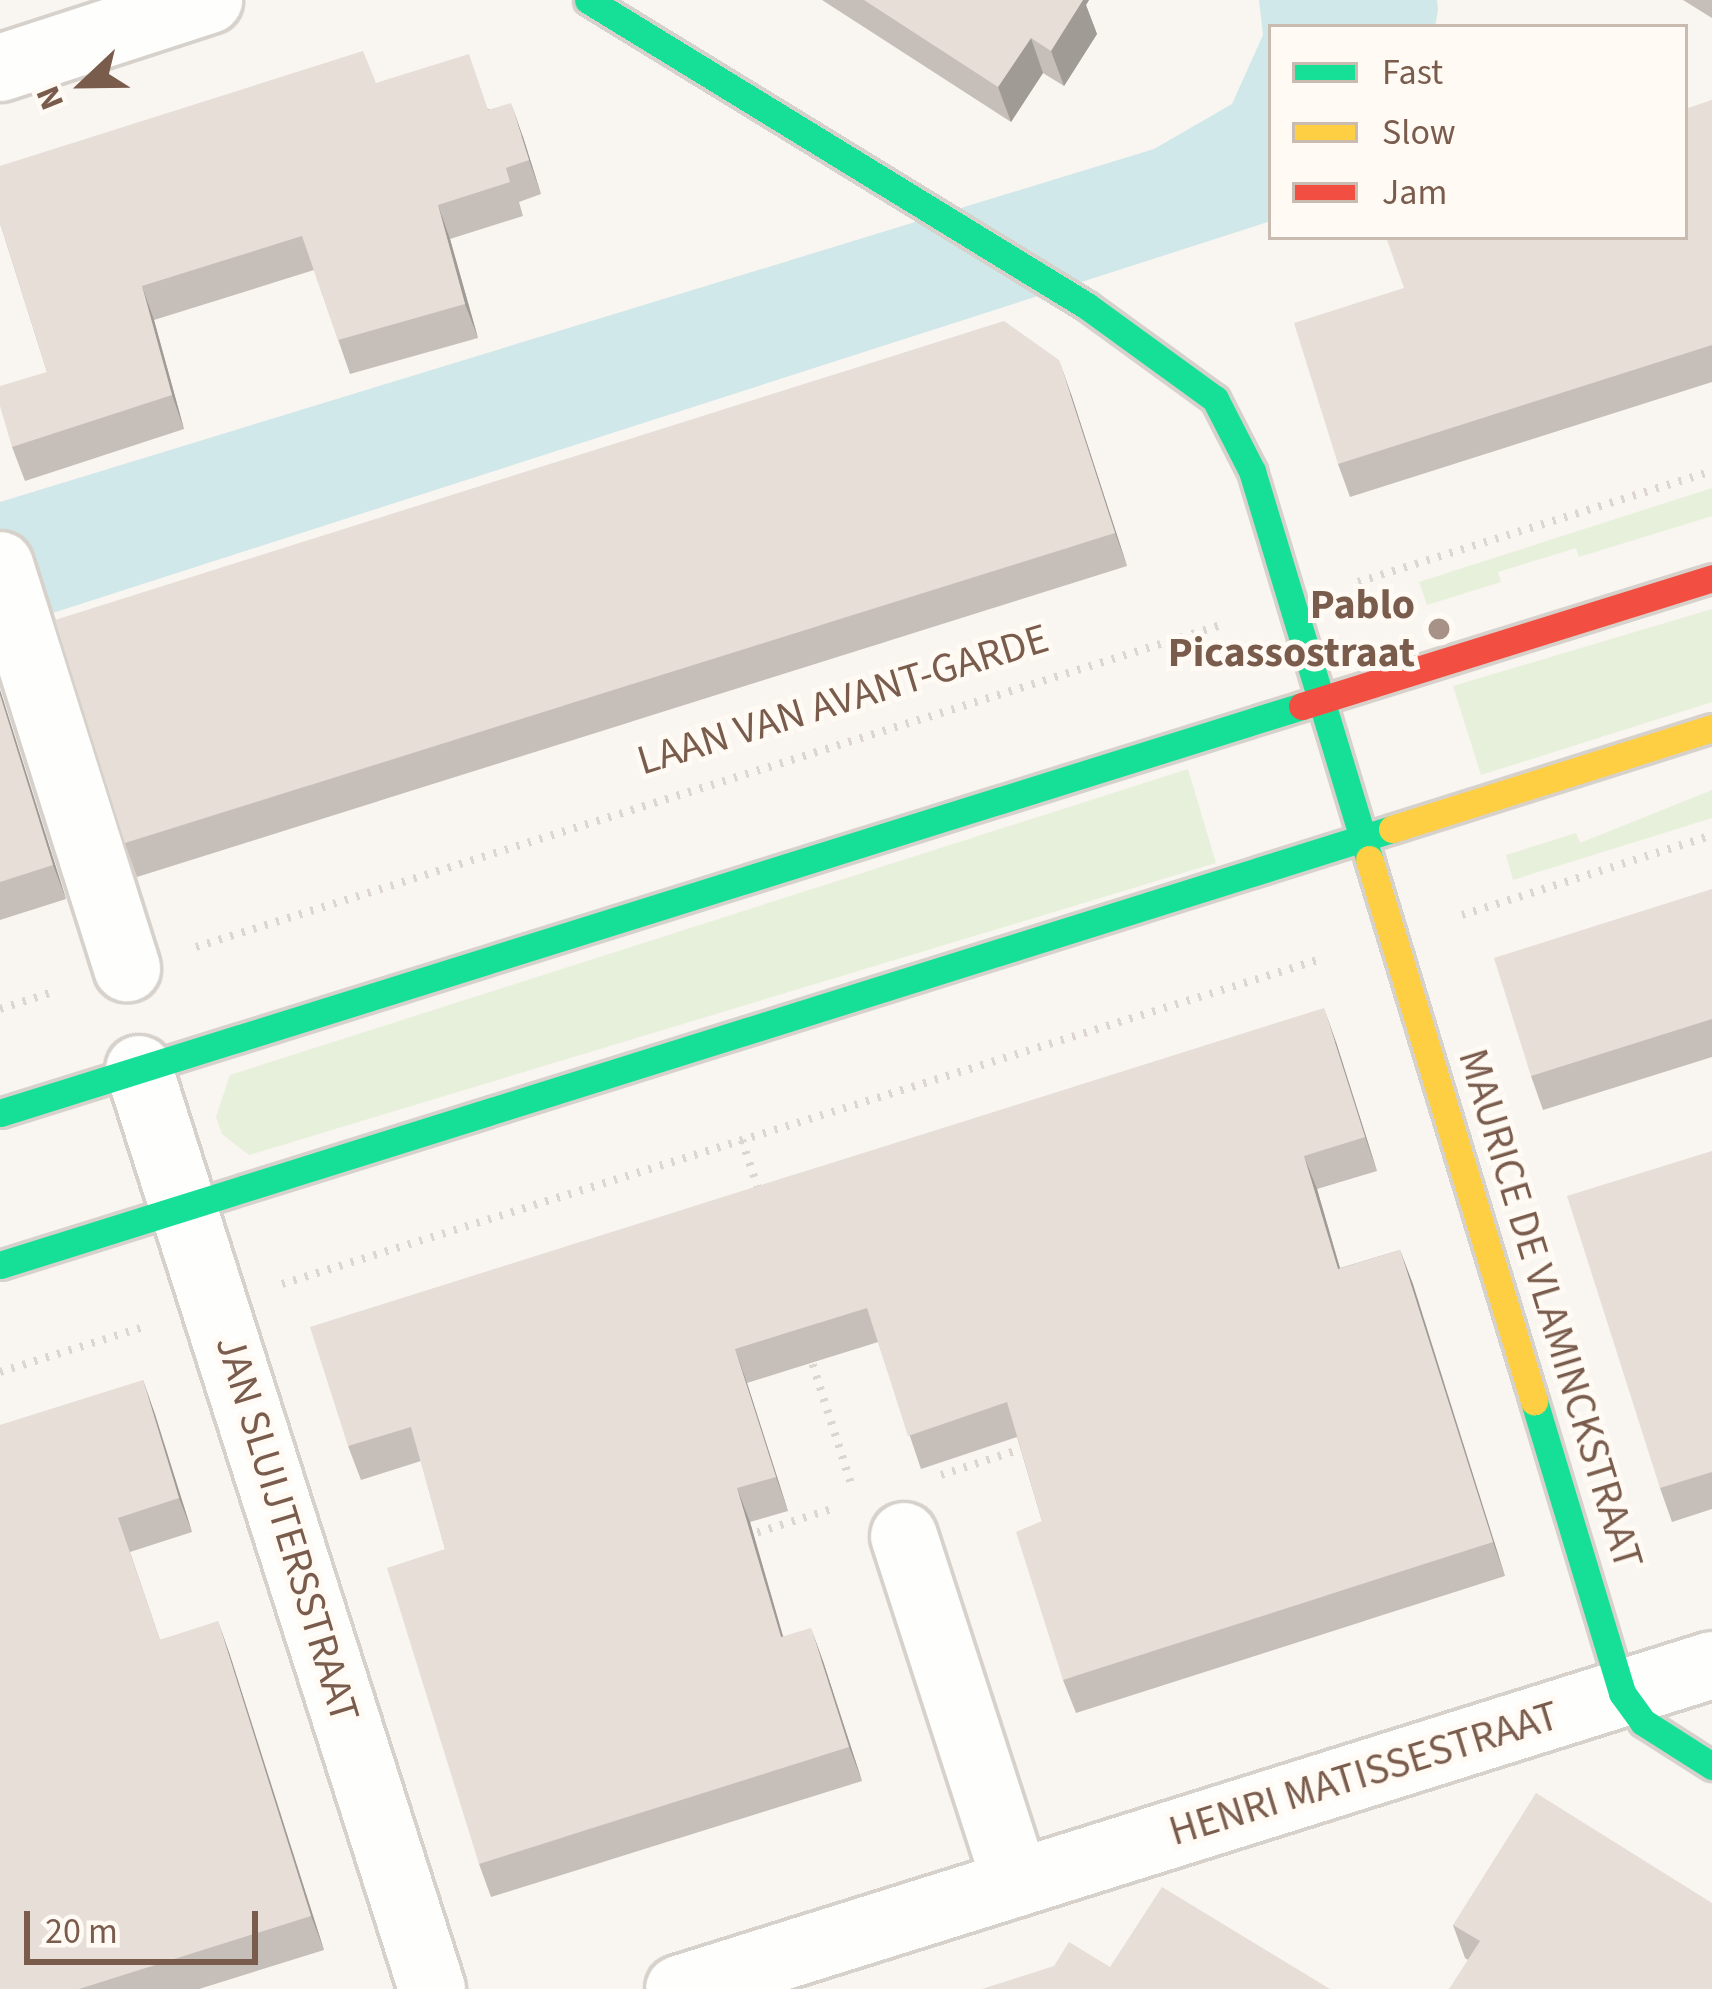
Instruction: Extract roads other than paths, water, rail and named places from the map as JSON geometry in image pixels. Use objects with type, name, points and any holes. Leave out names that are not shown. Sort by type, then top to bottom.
[{"type":"street","points":[[0,68],[209,0]]},
{"type":"street","points":[[588,0],[1087,306],[1215,400],[1252,471],[1364,836]]},
{"type":"street","points":[[0,1113],[1712,578]]},
{"type":"street","points":[[9,596],[128,969]]},
{"type":"street","points":[[0,1265],[1712,728]]},
{"type":"street","name":"MAURICE DE VLAMINCKSTRAAT","points":[[1364,836],[1622,1693],[1643,1722],[1712,1766]]},
{"type":"street","name":"JAN SLUIJTERSSTRAAT","points":[[139,1070],[432,1989]]},
{"type":"street","points":[[904,1535],[1016,1883]]},
{"type":"street","name":"HENRI MATISSESTRAAT","points":[[679,1989],[1712,1665]]},
{"type":"water","points":[[1259,0],[1437,0],[1436,24],[1268,24],[1268,222],[0,630],[0,502],[1154,149],[1232,104],[1263,35]]},
{"type":"place","name":"Pablo Picassostraat","points":[[1439,629]]}]
